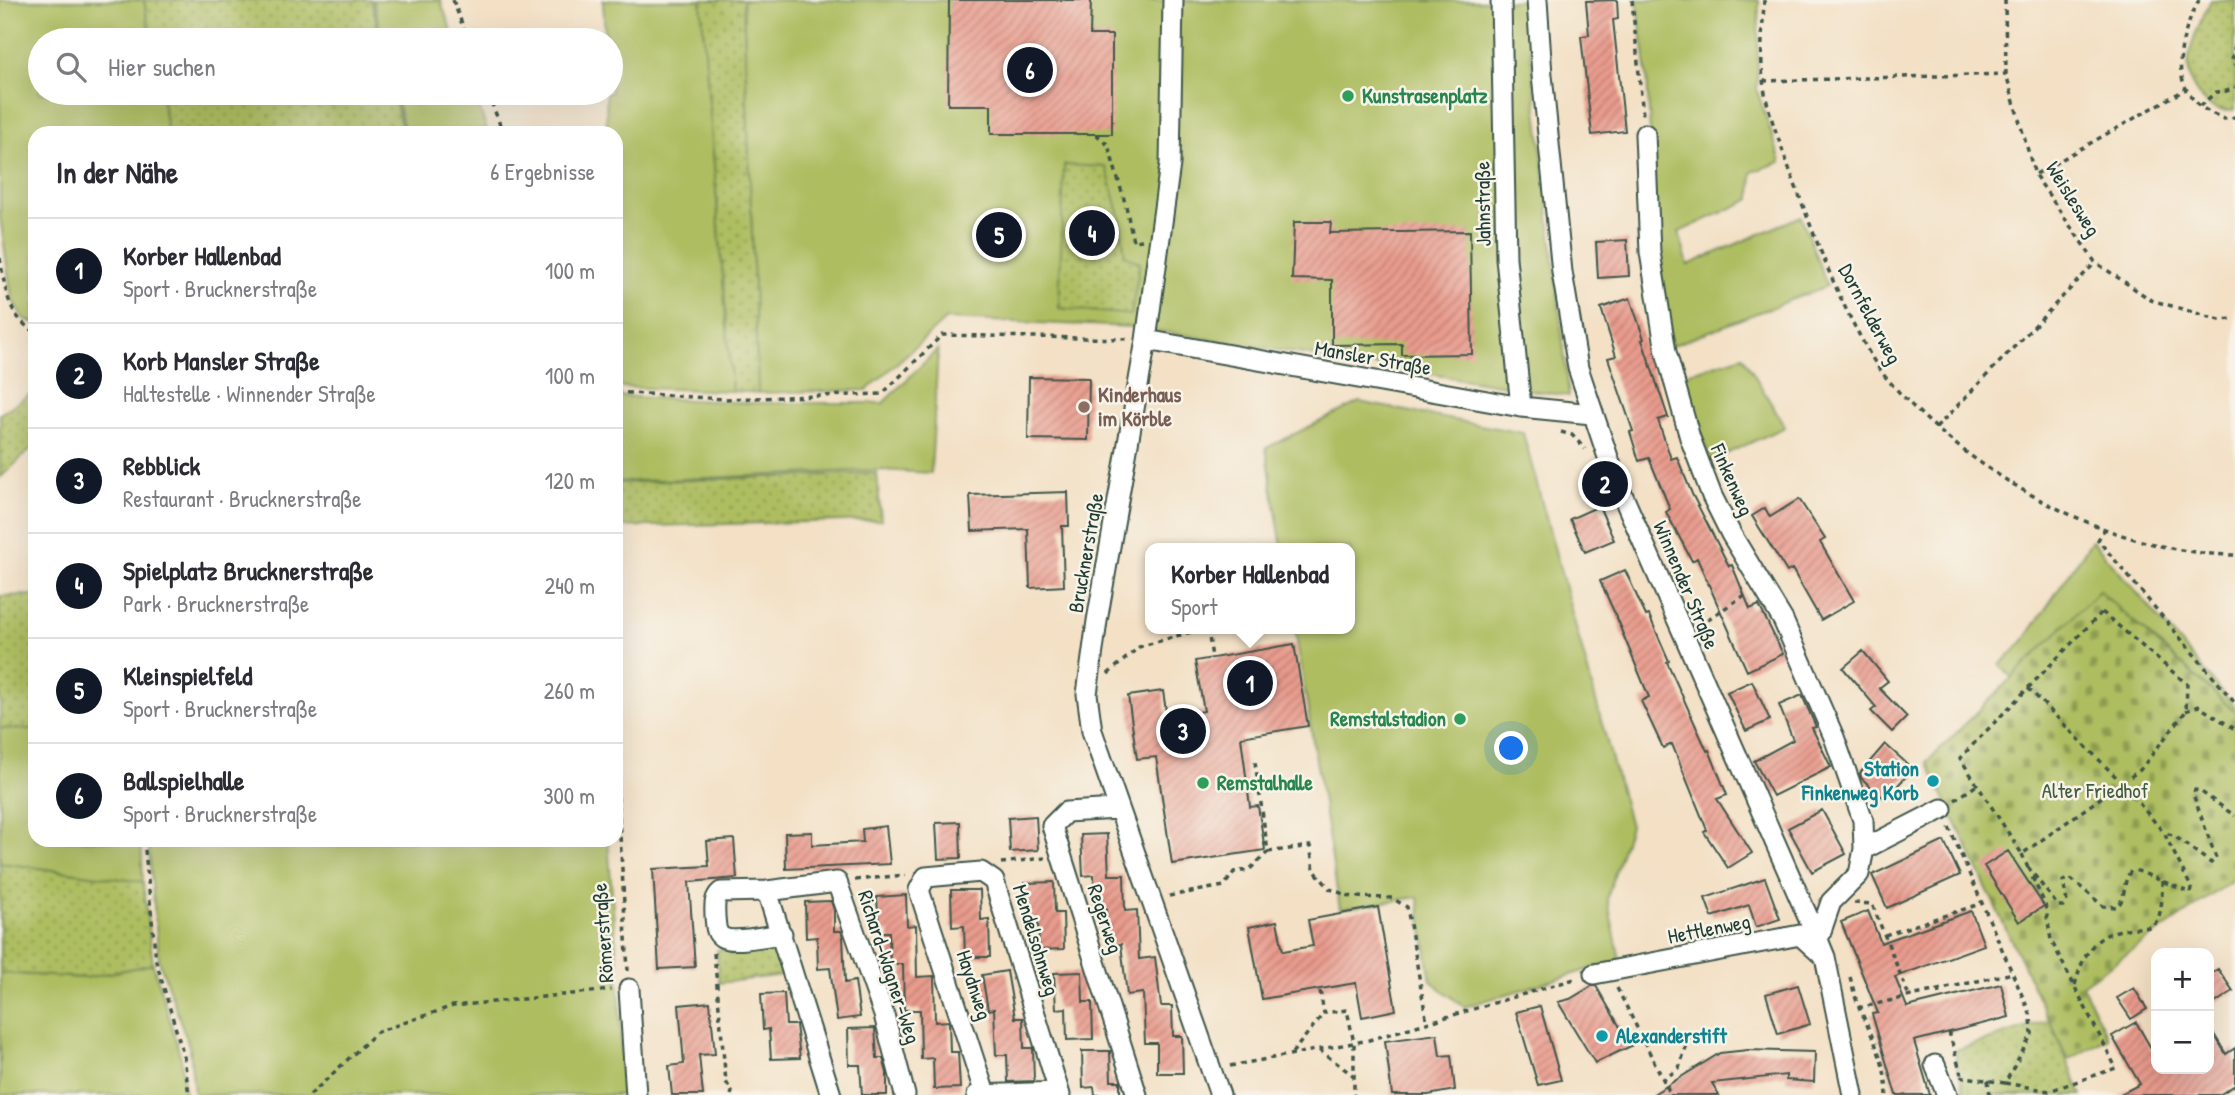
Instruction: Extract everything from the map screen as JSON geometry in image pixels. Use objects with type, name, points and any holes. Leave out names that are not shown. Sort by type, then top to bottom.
[{"type":"street","name":"Brucknerstraße","points":[[1172,0],[1170,164],[1146,340],[1097,621],[1087,694],[1092,731],[1220,1095]]},
{"type":"street","name":"Jahnstraße","points":[[1501,0],[1506,258],[1521,407]]},
{"type":"street","name":"Winnender Straße","points":[[1537,0],[1542,75],[1569,320],[1578,368],[1615,478],[1821,949],[1853,1095]]},
{"type":"street","name":"Finkenweg","points":[[1645,135],[1650,252],[1666,352],[1690,438],[1712,496],[1731,534],[1783,620],[1834,737],[1863,820],[1864,849],[1859,874],[1831,902],[1821,949]]},
{"type":"street","name":"Mansler Straße","points":[[1146,340],[1521,407],[1592,414]]},
{"type":"street","name":"Regerweg","points":[[1118,809],[1066,812],[1052,826],[1137,1095]]},
{"type":"street","points":[[1864,849],[1942,809]]},
{"type":"street","name":"Mendelsohnweg","points":[[923,883],[981,872],[994,881],[1060,1093]]},
{"type":"street","name":"Richard-Wagner-Weg","points":[[716,930],[714,902],[721,892],[767,891],[837,882],[884,1014],[905,1095]]},
{"type":"street","name":"Haydnweg","points":[[923,883],[985,1094]]},
{"type":"street","points":[[767,891],[831,1095]]},
{"type":"street","points":[[716,930],[722,937],[733,940],[782,934]]},
{"type":"street","name":"Hettlenweg","points":[[1601,972],[1800,935],[1821,949]]},
{"type":"street","name":"Römerstraße","points":[[629,989],[636,1095]]},
{"type":"street","points":[[1935,1065],[1947,1095]]},
{"type":"street","points":[[977,1095],[1060,1093]]},
{"type":"path","points":[[453,0],[464,28]]},
{"type":"path","points":[[1633,0],[1645,135]]},
{"type":"path","name":"Dornfelderweg","points":[[1764,0],[1763,80],[1777,133],[1835,289],[1866,348],[1887,380],[1936,428],[2009,482],[2057,507],[2151,544],[2213,555],[2235,555]]},
{"type":"path","name":"Weislesweg","points":[[2005,0],[2006,74],[2035,175],[2095,262],[2151,300],[2220,320],[2235,319]]},
{"type":"path","points":[[2199,0],[2187,24],[2179,60],[2186,89],[2200,106],[2224,119],[2235,117]]},
{"type":"path","points":[[2235,45],[2232,60],[2235,65]]},
{"type":"path","points":[[1763,80],[2006,74]]},
{"type":"path","points":[[2200,106],[2216,92],[2235,87]]},
{"type":"path","points":[[2035,175],[2186,89]]},
{"type":"path","points":[[492,105],[500,126]]},
{"type":"path","points":[[1096,134],[1108,145],[1133,240],[1161,237]]},
{"type":"path","points":[[0,258],[8,303],[19,320],[28,327]]},
{"type":"path","points":[[1936,428],[2095,262]]},
{"type":"path","points":[[623,392],[723,399],[882,394],[942,335],[1146,340]]},
{"type":"path","points":[[1550,429],[1572,435],[1591,455]]},
{"type":"path","points":[[2105,528],[2098,540],[2235,703]]},
{"type":"path","points":[[1683,635],[1762,584]]},
{"type":"path","points":[[1949,1032],[1960,1076],[2049,1091],[2116,1068],[2051,940],[2045,904],[2022,854],[1960,758],[2102,612],[2187,684],[2186,711]]},
{"type":"path","points":[[1108,662],[1106,675],[1139,647],[1184,634]]},
{"type":"path","points":[[1209,634],[1212,658]]},
{"type":"path","points":[[2028,688],[2122,783],[2164,833],[2192,890],[2191,893],[2132,871],[2128,874],[2121,902],[2117,907],[2111,908],[2103,906],[2070,878],[2066,878],[2063,881],[2067,902],[2058,906],[2028,867]]},
{"type":"path","points":[[2022,854],[2140,770],[2186,711],[2198,706],[2234,727]]},
{"type":"path","points":[[1255,762],[1268,852]]},
{"type":"path","points":[[1976,785],[1942,809],[2013,972],[2033,1025],[2032,1034],[2005,1083]]},
{"type":"path","points":[[2164,833],[2173,835],[2211,863],[2216,858],[2193,794],[2195,790],[2200,790],[2235,816]]},
{"type":"path","points":[[1167,896],[1224,886],[1234,872],[1249,870],[1268,852],[1310,846],[1314,870],[1330,889],[1352,897],[1392,898],[1407,907],[1427,1023]]},
{"type":"path","points":[[145,847],[156,961],[184,1057],[188,1095]]},
{"type":"path","name":"Römerstraße","points":[[621,847],[629,989]]},
{"type":"path","points":[[981,872],[987,864],[1061,856]]},
{"type":"path","points":[[837,882],[899,874],[923,883]]},
{"type":"path","points":[[2075,985],[2087,951],[2099,939],[2123,929],[2155,923],[2160,910],[2162,881]]},
{"type":"path","points":[[1831,902],[1872,904],[1909,996]]},
{"type":"path","points":[[1884,935],[1983,903]]},
{"type":"path","points":[[716,930],[714,950],[726,1082],[732,1091],[731,1095]]},
{"type":"path","points":[[1230,1076],[1227,1066],[1354,1043],[1601,972],[1671,1095]]},
{"type":"path","points":[[1836,1012],[2013,972]]},
{"type":"path","points":[[1849,973],[1859,1007],[1875,1038],[1886,1079],[1887,1095]]},
{"type":"path","points":[[310,1095],[377,1032],[453,1006],[629,989]]},
{"type":"path","points":[[1938,989],[1940,999]]},
{"type":"path","points":[[1320,991],[1324,1013]]},
{"type":"path","points":[[1291,1055],[1324,1013],[1347,1010],[1354,1043],[1354,1095]]},
{"type":"path","points":[[1662,1081],[1679,1068],[1689,1038]]},
{"type":"path","points":[[1319,1050],[1354,1076]]},
{"type":"path","points":[[1988,1080],[1990,1095]]},
{"type":"green space","points":[[0,0],[144,0],[149,28],[28,28],[28,105],[163,105],[167,126],[28,126],[28,320],[23,318],[12,299],[0,217]]},
{"type":"green space","points":[[144,0],[371,0],[378,28],[149,28]]},
{"type":"green space","points":[[373,0],[440,0],[450,28],[380,28]]},
{"type":"green space","points":[[603,0],[701,0],[732,391],[623,387],[623,126],[607,126],[606,105],[623,105],[623,28],[604,28]]},
{"type":"green space","points":[[701,0],[743,0],[758,393],[732,391]]},
{"type":"green space","points":[[743,0],[1525,1],[1569,396],[1133,327],[946,319],[867,390],[758,393]]},
{"type":"green space","points":[[1637,0],[1759,0],[1757,90],[1781,162],[1752,172],[1751,199],[1679,232],[1688,265],[1801,216],[1827,286],[1671,346],[1656,249],[1647,75]]},
{"type":"green space","points":[[2211,0],[2235,0],[2235,110],[2225,111],[2208,105],[2193,87],[2189,75],[2191,49]]},
{"type":"green space","points":[[163,105],[396,105],[401,126],[167,126]]},
{"type":"green space","points":[[398,105],[478,105],[486,126],[403,126]]},
{"type":"green space","points":[[1064,165],[1106,167],[1119,212],[1125,255],[1140,263],[1131,315],[1059,308]]},
{"type":"green space","points":[[938,349],[931,473],[880,470],[623,482],[623,396],[750,403],[883,403]]},
{"type":"green space","points":[[1743,356],[1785,427],[1711,461],[1679,376]]},
{"type":"green space","points":[[28,395],[28,452],[0,478],[0,414]]},
{"type":"green space","points":[[1359,402],[1523,433],[1630,826],[1607,898],[1620,960],[1464,1007],[1431,981],[1418,897],[1340,909],[1296,634],[1355,634],[1355,543],[1281,543],[1266,448]]},
{"type":"green space","points":[[877,473],[881,520],[623,527],[623,483]]},
{"type":"green space","points":[[2092,540],[2235,707],[2235,712],[2099,591],[2012,678],[2000,665],[2023,642]]},
{"type":"green space","name":"Alter Friedhof","points":[[2099,591],[2235,712],[2235,879],[2082,985],[2108,1038],[2068,1060],[1927,762]]},
{"type":"green space","points":[[28,595],[28,729],[0,728],[0,596]]},
{"type":"green space","points":[[0,728],[28,729],[28,847],[141,847],[143,882],[0,863]]},
{"type":"green space","points":[[149,847],[609,847],[620,1005],[622,1095],[194,1095],[190,1049],[159,960]]},
{"type":"green space","points":[[0,863],[143,882],[153,964],[85,978],[0,973]]},
{"type":"green space","points":[[773,945],[784,975],[719,983],[717,950]]},
{"type":"green space","points":[[153,964],[181,1058],[185,1095],[0,1095],[0,973],[85,978]]},
{"type":"green space","points":[[2050,1020],[2082,1095],[1965,1095],[1956,1061],[1956,1050]]},
{"type":"building","points":[[949,0],[1091,0],[1090,35],[1112,35],[1112,134],[991,134],[991,105],[948,105]]},
{"type":"building","points":[[1617,0],[1618,19],[1613,20],[1625,131],[1592,135],[1581,36],[1589,35],[1586,1]]},
{"type":"building","points":[[1294,222],[1331,222],[1330,233],[1470,231],[1472,354],[1402,355],[1402,344],[1332,345],[1332,280],[1292,279]]},
{"type":"building","points":[[1627,240],[1629,276],[1598,278],[1596,242]]},
{"type":"building","points":[[1630,298],[1668,417],[1658,420],[1671,459],[1677,457],[1692,494],[1729,566],[1732,565],[1750,609],[1759,605],[1783,654],[1747,671],[1697,558],[1692,561],[1666,512],[1670,509],[1649,458],[1639,461],[1630,432],[1633,431],[1608,358],[1616,356],[1601,308]]},
{"type":"building","points":[[1029,377],[1089,378],[1088,440],[1028,439]]},
{"type":"building","points":[[1068,492],[1069,526],[1062,526],[1064,586],[1030,588],[1028,529],[972,531],[970,495]]},
{"type":"building","points":[[1799,499],[1825,539],[1820,542],[1854,601],[1821,620],[1792,569],[1787,572],[1752,516],[1765,508],[1770,517]]},
{"type":"building","points":[[1599,506],[1614,540],[1585,552],[1570,519]]},
{"type":"building","points":[[1625,570],[1646,616],[1649,615],[1669,661],[1667,662],[1707,751],[1709,750],[1727,795],[1717,799],[1752,853],[1728,868],[1704,832],[1707,830],[1672,744],[1663,748],[1641,701],[1649,697],[1600,581]]},
{"type":"building","name":"Remstalhalle","points":[[1294,644],[1308,726],[1241,737],[1250,807],[1258,806],[1265,850],[1172,864],[1156,757],[1137,759],[1128,696],[1163,691],[1167,718],[1204,711],[1195,661]]},
{"type":"building","points":[[1863,651],[1888,681],[1879,688],[1907,717],[1892,732],[1871,711],[1876,707],[1843,668]]},
{"type":"building","points":[[1752,681],[1770,720],[1746,731],[1727,692]]},
{"type":"building","points":[[1802,695],[1816,727],[1812,728],[1831,767],[1773,796],[1754,761],[1793,740],[1779,705]]},
{"type":"building","points":[[1885,744],[1913,769],[1885,799],[1861,778],[1860,773]]},
{"type":"building","points":[[1822,810],[1846,854],[1812,872],[1788,828]]},
{"type":"building","points":[[1036,816],[1038,850],[1010,852],[1008,818]]},
{"type":"building","points":[[960,822],[961,858],[938,859],[936,823]]},
{"type":"building","points":[[886,826],[890,864],[786,869],[785,833],[812,832],[812,845],[863,842],[862,829]]},
{"type":"building","points":[[1107,834],[1109,875],[1124,875],[1125,911],[1137,910],[1139,959],[1155,957],[1161,1006],[1172,1006],[1173,1036],[1182,1036],[1183,1073],[1157,1073],[1157,1043],[1145,1043],[1143,993],[1127,995],[1121,944],[1108,945],[1106,909],[1095,909],[1094,875],[1083,876],[1081,835]]},
{"type":"building","points":[[734,839],[737,878],[689,882],[695,967],[659,969],[653,869],[709,866],[707,841]]},
{"type":"building","points":[[1944,841],[1960,875],[1887,908],[1872,875]]},
{"type":"building","points":[[2008,851],[2044,906],[2019,922],[1984,866]]},
{"type":"building","points":[[1765,878],[1780,919],[1756,927],[1749,905],[1712,917],[1705,898]]},
{"type":"building","points":[[1054,882],[1055,913],[1063,913],[1064,949],[1039,950],[1038,919],[1026,920],[1025,883]]},
{"type":"building","points":[[951,890],[980,890],[981,920],[989,919],[990,957],[965,957],[964,926],[952,927]]},
{"type":"building","points":[[906,895],[907,926],[916,925],[917,977],[934,976],[935,1022],[949,1021],[950,1052],[958,1052],[960,1088],[934,1089],[933,1058],[921,1059],[920,1010],[904,1010],[903,964],[890,964],[889,932],[879,932],[877,897]]},
{"type":"building","points":[[831,901],[834,931],[841,931],[843,936],[845,983],[855,981],[860,1017],[837,1020],[830,968],[818,969],[817,937],[806,938],[805,902]]},
{"type":"building","points":[[1378,907],[1396,1010],[1362,1017],[1356,983],[1262,999],[1249,927],[1277,921],[1283,951],[1313,946],[1308,920]]},
{"type":"building","points":[[1868,911],[1881,943],[1971,911],[1984,945],[1895,977],[1907,1007],[2001,984],[2009,1017],[1914,1041],[1930,1095],[1896,1095],[1872,1014],[1878,1013],[1841,922]]},
{"type":"building","points":[[2218,969],[2233,991],[2214,1004],[2214,972]]},
{"type":"building","points":[[1007,971],[1015,1018],[1023,1018],[1024,1048],[1033,1048],[1034,1081],[1008,1082],[1007,1055],[996,1055],[994,1009],[988,1010],[982,975]]},
{"type":"building","points":[[1082,972],[1083,1002],[1092,1002],[1093,1039],[1067,1040],[1066,1008],[1056,1009],[1054,973]]},
{"type":"building","points":[[1798,985],[1810,1024],[1778,1034],[1766,994]]},
{"type":"building","points":[[1596,986],[1631,1046],[1595,1063],[1558,1002],[1570,999]]},
{"type":"building","points":[[2134,988],[2147,1009],[2131,1019],[2117,998]]},
{"type":"building","points":[[784,993],[786,1025],[796,1025],[800,1058],[771,1059],[769,1029],[763,1030],[761,994]]},
{"type":"building","points":[[710,1002],[715,1054],[699,1055],[703,1095],[672,1095],[669,1066],[684,1064],[679,1005]]},
{"type":"building","points":[[1540,1006],[1561,1080],[1538,1085],[1516,1012]]},
{"type":"building","points":[[2136,1022],[2151,1048],[2151,1074],[2214,1074],[2214,1034],[2226,1054],[2235,1048],[2235,1085],[2219,1095],[2119,1095],[2140,1084],[2112,1036]]},
{"type":"building","points":[[875,1028],[877,1058],[883,1058],[887,1073],[887,1095],[862,1095],[860,1065],[849,1065],[848,1029]]},
{"type":"building","points":[[1437,1034],[1440,1056],[1451,1055],[1455,1090],[1428,1095],[1392,1095],[1385,1041]]},
{"type":"building","points":[[1748,1050],[1815,1052],[1814,1082],[1786,1080],[1786,1075],[1712,1083],[1719,1095],[1652,1095],[1720,1053]]},
{"type":"building","points":[[1082,1051],[1110,1051],[1111,1081],[1120,1081],[1120,1095],[1095,1095],[1094,1087],[1083,1088]]},
{"type":"place","name":"Ballspielhalle","points":[[1030,70]]},
{"type":"place","name":"Kunstrasenplatz","points":[[1348,96]]},
{"type":"place","name":"Spielplatz Brucknerstraße","points":[[1092,233]]},
{"type":"place","name":"Kleinspielfeld","points":[[999,235]]},
{"type":"place","name":"Kinderhaus im Körble","points":[[1084,407]]},
{"type":"place","name":"Korb Mansler Straße","points":[[1605,484]]},
{"type":"place","name":"Korber Hallenbad","points":[[1250,683]]},
{"type":"place","name":"Remstalstadion","points":[[1460,719]]},
{"type":"place","name":"Rebblick","points":[[1183,731]]},
{"type":"place","name":"Station Finkenweg Korb","points":[[1933,781]]},
{"type":"place","name":"Remstalhalle","points":[[1203,783]]},
{"type":"place","name":"Alexanderstift","points":[[1602,1036]]}]
